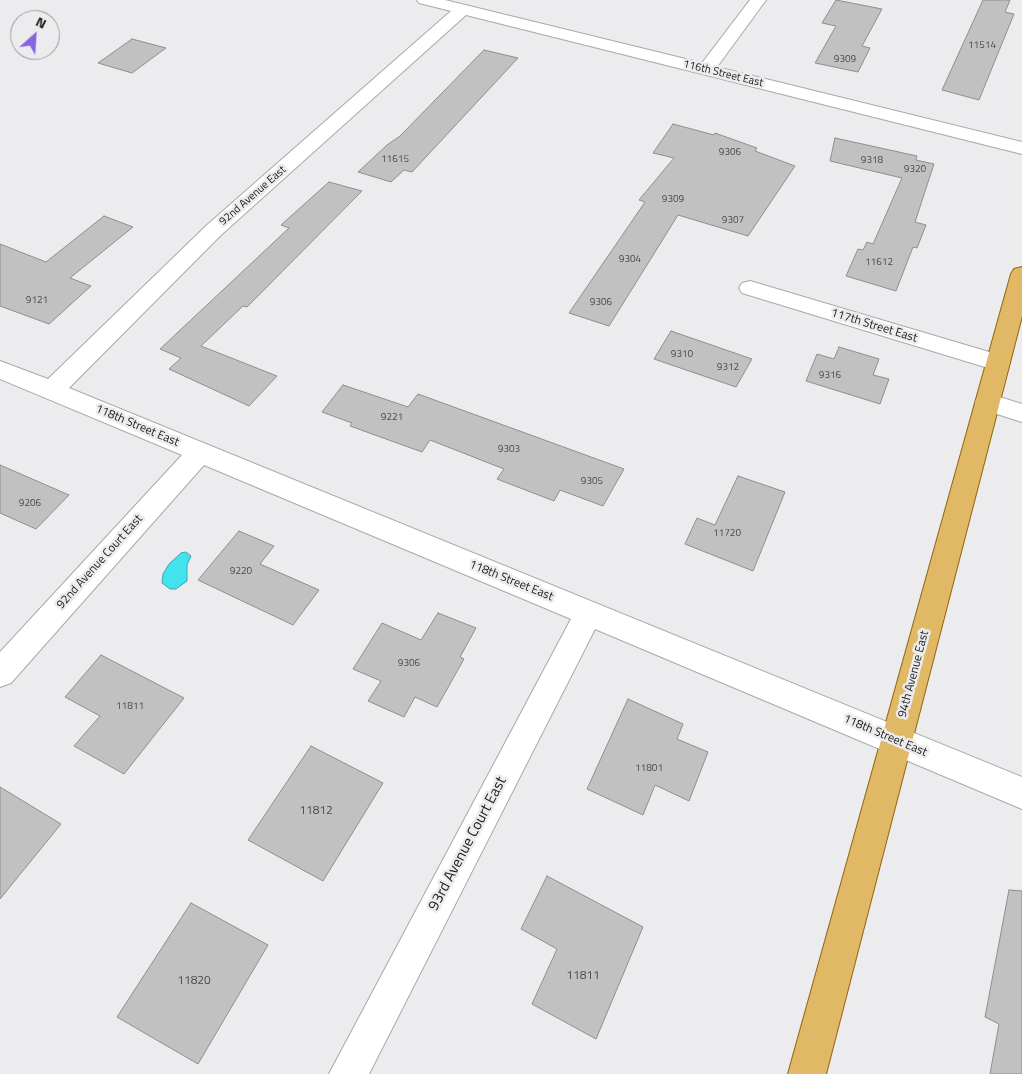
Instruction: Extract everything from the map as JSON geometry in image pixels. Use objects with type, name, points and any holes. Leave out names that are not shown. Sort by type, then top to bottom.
[{"type":"main road","name":"94th Avenue East","points":[[807,1074],[1022,274]]},
{"type":"street","points":[[706,70],[758,0]]},
{"type":"street","name":"116th Street East","points":[[433,1],[462,10],[1022,148]]},
{"type":"street","name":"92nd Avenue East","points":[[52,390],[214,230],[462,10]]},
{"type":"street","name":"117th Street East","points":[[750,288],[998,363]]},
{"type":"street","name":"118th Street East","points":[[0,369],[1022,793]]},
{"type":"street","points":[[987,402],[1022,412]]},
{"type":"street","name":"92nd Avenue Court East","points":[[0,673],[200,452]]},
{"type":"street","name":"93rd Avenue Court East","points":[[348,1074],[589,613]]},
{"type":"water","points":[[186,552],[191,556],[187,565],[187,581],[176,589],[170,589],[162,583],[163,574],[169,564],[181,553]]},
{"type":"building","points":[[836,0],[882,9],[862,46],[870,48],[858,72],[815,63],[836,26],[822,23]]},
{"type":"building","points":[[983,0],[1010,0],[1005,12],[1014,14],[979,100],[942,90]]},
{"type":"building","points":[[132,39],[166,48],[132,73],[98,63]]},
{"type":"building","points":[[484,50],[518,58],[412,172],[404,170],[391,182],[358,172],[387,145],[400,136]]},
{"type":"building","points":[[673,124],[714,135],[715,133],[757,148],[755,151],[795,166],[748,236],[678,215],[609,326],[569,313],[645,202],[639,200],[674,158],[653,153]]},
{"type":"building","points":[[835,138],[917,156],[916,160],[934,164],[915,222],[926,225],[917,248],[913,247],[896,291],[846,276],[858,249],[863,250],[867,242],[873,244],[902,178],[830,161]]},
{"type":"building","points":[[329,182],[362,191],[247,307],[243,306],[201,346],[277,376],[249,406],[169,369],[181,358],[160,349],[289,228],[281,225]]},
{"type":"building","points":[[104,216],[133,227],[70,278],[91,286],[49,324],[0,306],[0,244],[46,262]]},
{"type":"building","points":[[671,331],[752,359],[736,387],[654,359]]},
{"type":"building","points":[[839,347],[879,359],[873,375],[889,379],[880,404],[806,381],[817,354],[834,359]]},
{"type":"building","points":[[343,385],[408,407],[418,394],[624,469],[603,506],[560,490],[554,501],[497,479],[504,469],[430,440],[422,452],[350,426],[352,423],[322,412]]},
{"type":"building","points":[[0,465],[69,495],[36,529],[0,513]]},
{"type":"building","points":[[738,476],[785,492],[753,571],[685,544],[697,518],[715,525]]},
{"type":"building","points":[[239,531],[274,546],[260,564],[319,590],[293,625],[198,580]]},
{"type":"building","points":[[438,613],[476,628],[460,657],[464,659],[437,707],[415,697],[404,717],[368,701],[381,681],[353,669],[382,623],[421,640]]},
{"type":"building","points":[[101,655],[184,698],[124,774],[74,746],[100,716],[65,697]]},
{"type":"building","points":[[628,699],[683,724],[677,739],[708,752],[689,801],[655,785],[643,815],[587,789]]},
{"type":"building","points":[[311,746],[383,783],[323,881],[248,840]]},
{"type":"building","points":[[0,787],[61,824],[0,899]]},
{"type":"building","points":[[547,876],[643,927],[596,1039],[532,1004],[557,949],[521,929]]},
{"type":"building","points":[[1009,890],[1022,891],[1022,1074],[990,1074],[999,1024],[985,1017]]},
{"type":"building","points":[[191,903],[268,945],[198,1064],[117,1017]]}]
